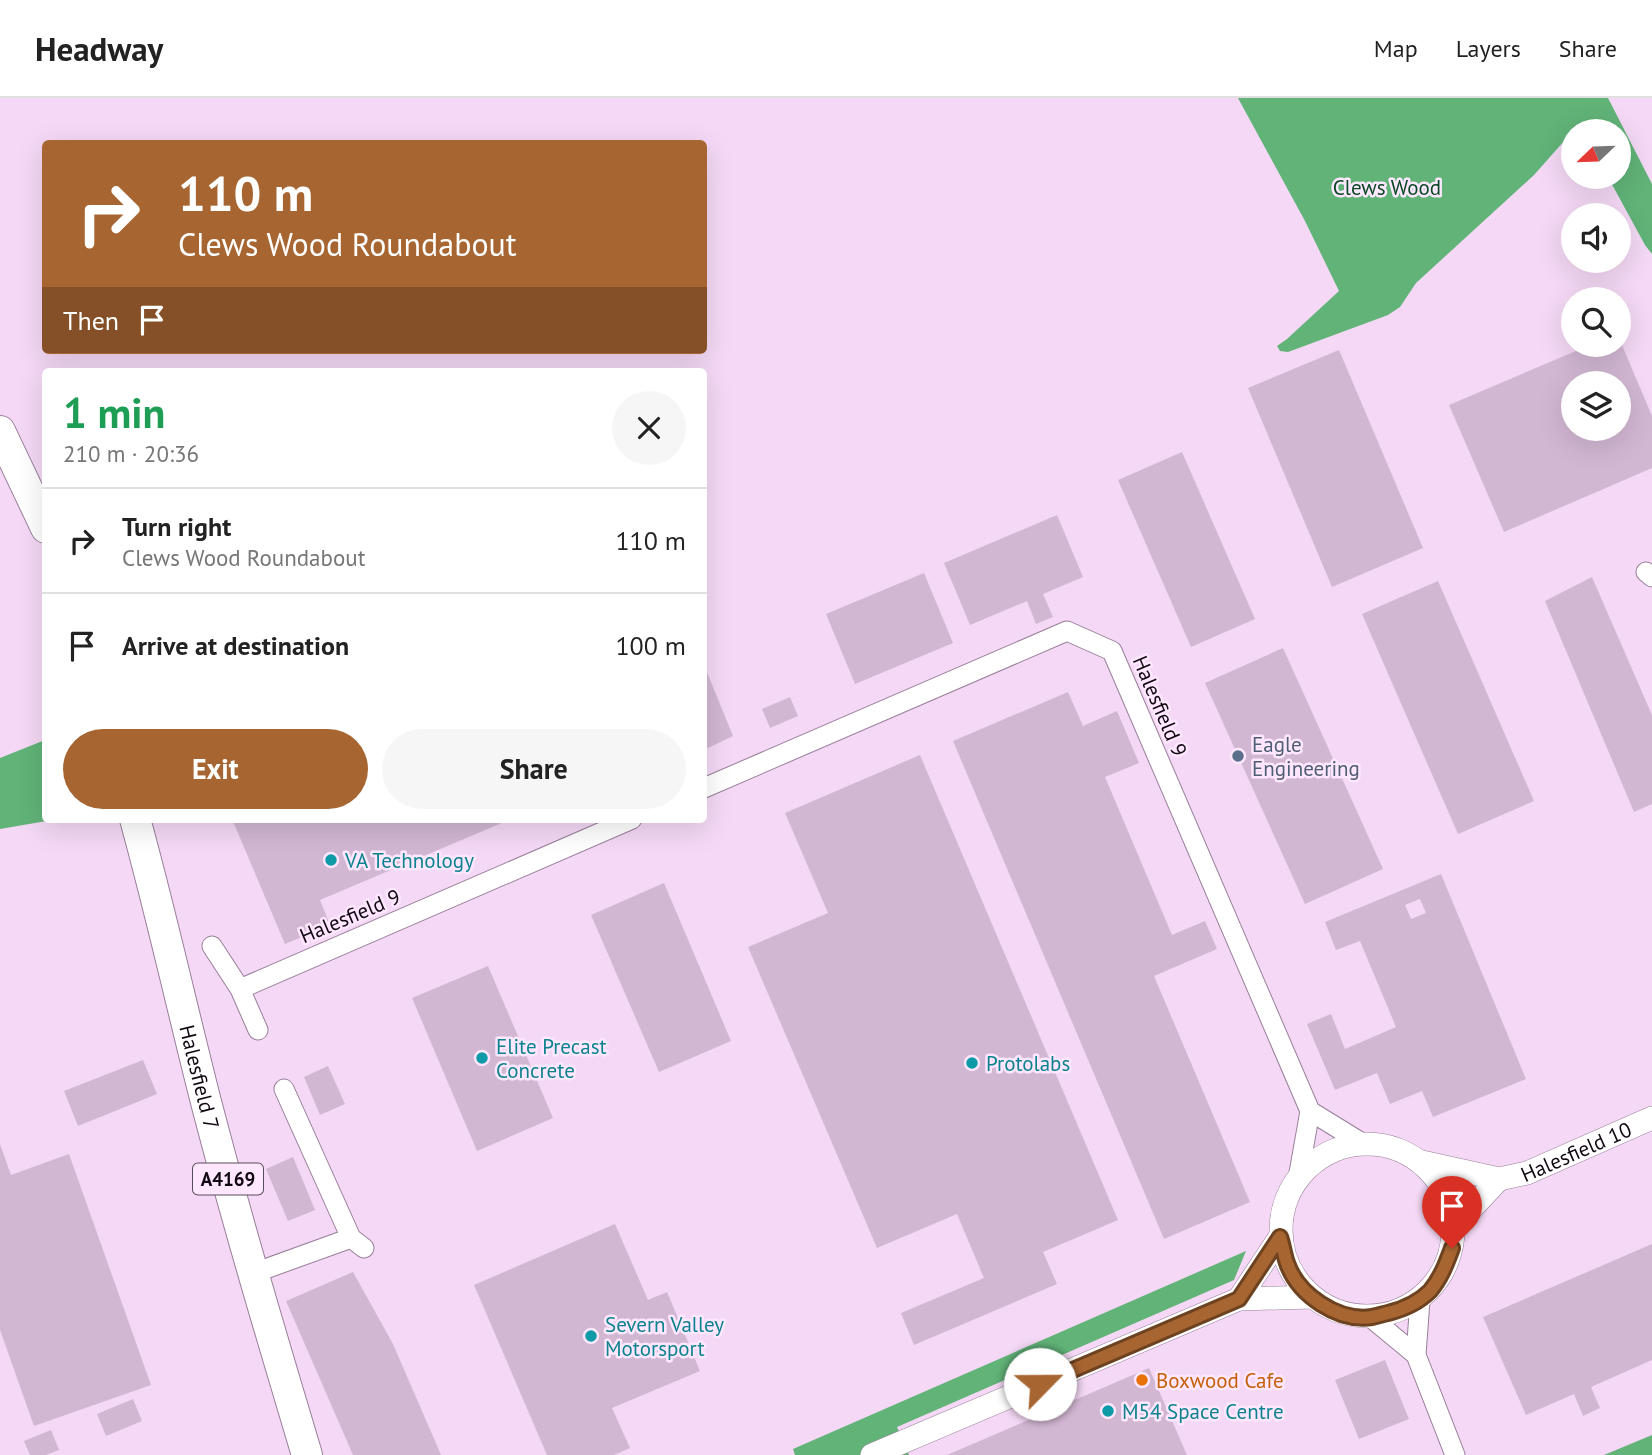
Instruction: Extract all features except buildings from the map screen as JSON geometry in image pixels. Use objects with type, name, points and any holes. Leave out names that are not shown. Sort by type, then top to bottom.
[{"type":"main road","points":[[0,432],[42,519]]},
{"type":"main road","name":"Halesfield 7","points":[[136,823],[158,901],[206,1103],[307,1455]]},
{"type":"street","name":"Halesfield 9","points":[[707,787],[1067,631],[1112,651],[1310,1111]]},
{"type":"street","name":"Halesfield 9","points":[[240,989],[623,823]]},
{"type":"street","points":[[212,946],[240,989],[258,1030]]},
{"type":"street","points":[[254,1273],[357,1243],[284,1089]]},
{"type":"street","points":[[1239,1299],[1280,1237],[1288,1194],[1299,1173],[1310,1111],[1362,1143]]},
{"type":"street","name":"Halesfield 10","points":[[1422,1162],[1499,1179],[1527,1173],[1652,1118]]},
{"type":"street","points":[[1280,1237],[1287,1265],[1312,1297],[1322,1305],[1346,1315],[1370,1317],[1406,1308],[1420,1300],[1442,1275],[1452,1248],[1454,1227],[1450,1202],[1437,1179],[1422,1162],[1397,1148],[1362,1143],[1332,1151],[1299,1173]]},
{"type":"street","name":"Halesfield 10","points":[[1454,1227],[1499,1179]]},
{"type":"street","points":[[872,1455],[1239,1299],[1312,1297]]},
{"type":"street","points":[[1420,1300],[1416,1355],[1455,1455]]},
{"type":"street","points":[[1370,1317],[1416,1355]]},
{"type":"green space","name":"Clews Wood","points":[[1238,98],[1608,98],[1619,119],[1561,119],[1561,145],[1534,175],[1416,283],[1400,307],[1388,315],[1288,352],[1280,351],[1277,346],[1339,291],[1305,221]]},
{"type":"green space","name":"Clews Wood","points":[[1631,143],[1652,184],[1652,254],[1631,219],[1631,203],[1622,203],[1615,189],[1631,189]]},
{"type":"green space","points":[[42,741],[42,822],[0,829],[0,758]]},
{"type":"green space","points":[[1246,1251],[1234,1280],[897,1427],[909,1455],[795,1455],[793,1449]]},
{"type":"green space","points":[[1652,1435],[1652,1455],[1604,1455]]},
{"type":"place","name":"Eagle Engineering","points":[[1238,756]]},
{"type":"place","name":"VA Technology","points":[[331,860]]},
{"type":"place","name":"Elite Precast Concrete","points":[[482,1058]]},
{"type":"place","name":"Protolabs","points":[[972,1063]]},
{"type":"place","name":"Severn Valley Motorsport","points":[[591,1336]]},
{"type":"place","name":"Boxwood Cafe","points":[[1142,1380]]},
{"type":"place","name":"M54 Space Centre","points":[[1108,1411]]},
{"type":"route","points":[[1040,1384],[1239,1299],[1280,1237],[1287,1265],[1312,1297],[1322,1305],[1346,1315],[1370,1317],[1406,1308],[1420,1300],[1442,1275],[1452,1248]]}]
